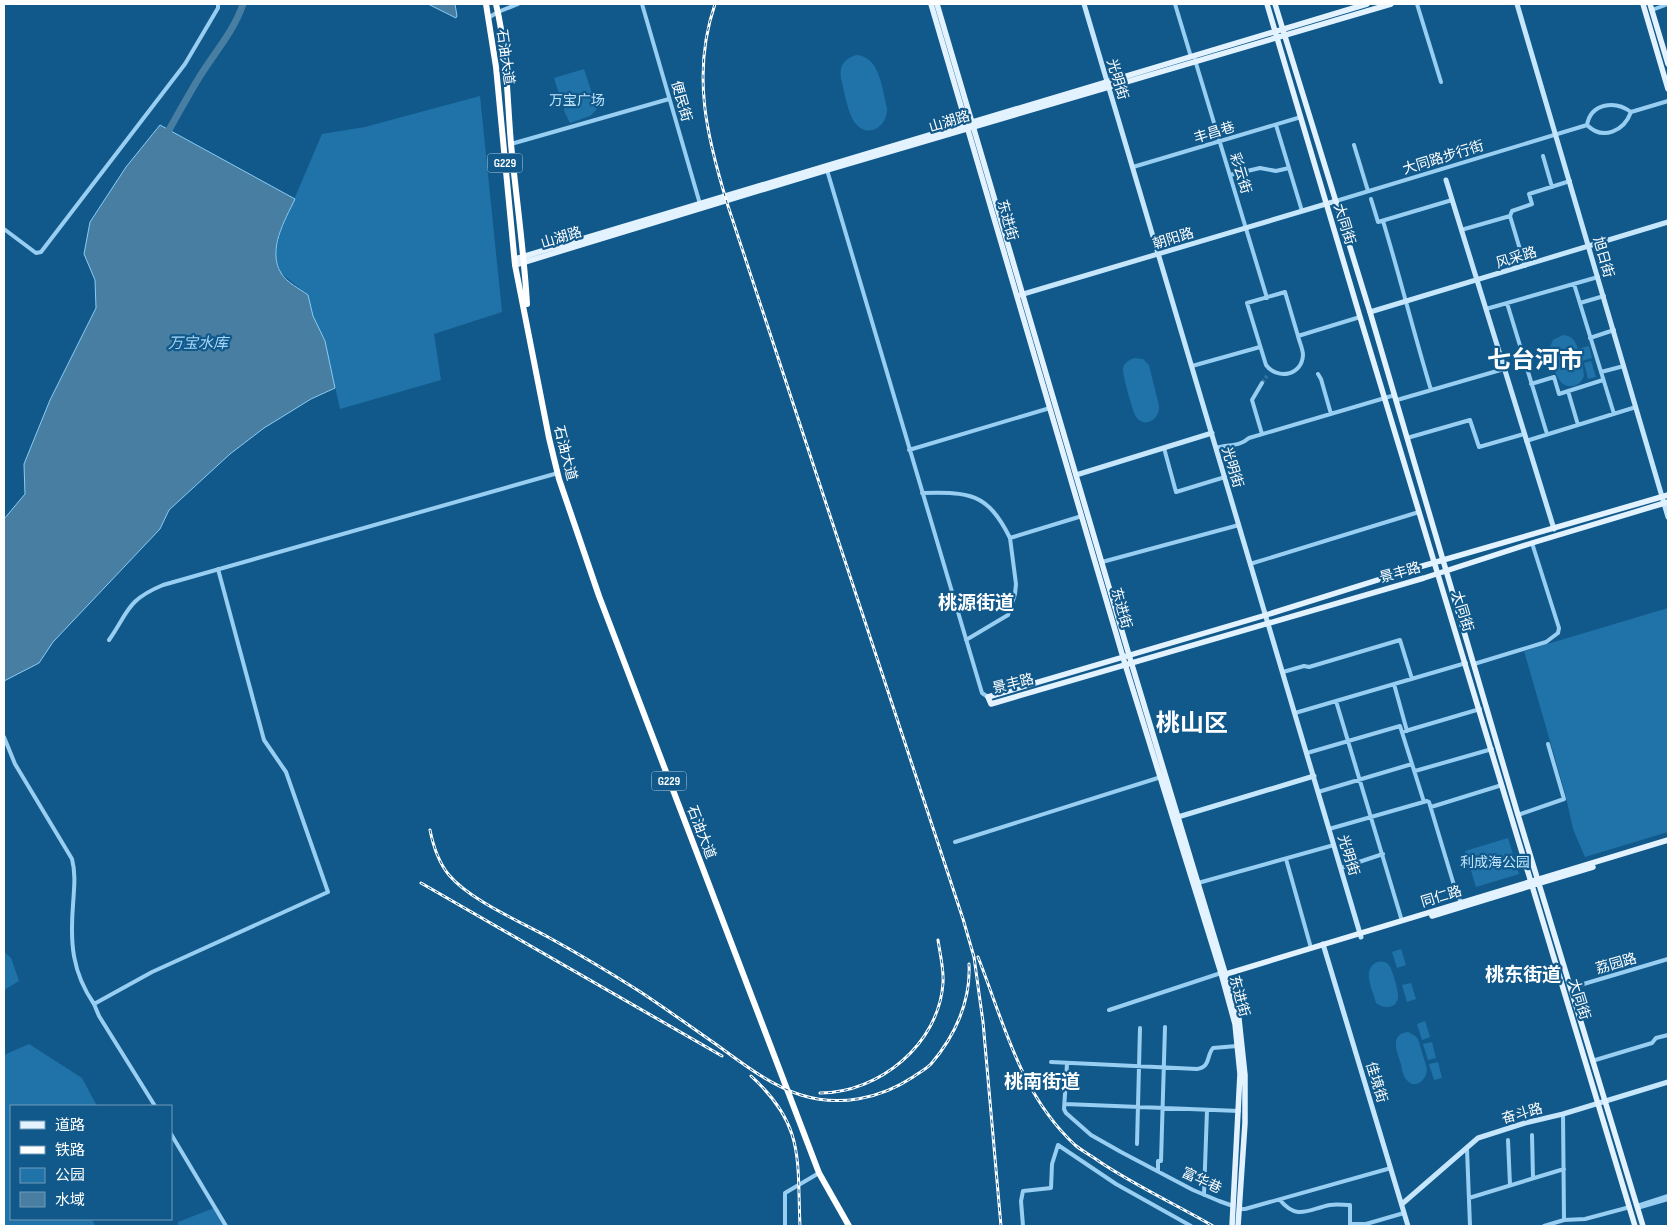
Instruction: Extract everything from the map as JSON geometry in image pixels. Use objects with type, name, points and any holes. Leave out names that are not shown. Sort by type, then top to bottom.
[{"type":"highway","name":"石油大道","points":[[486,4],[496,67],[515,262],[538,386],[558,473],[578,538],[605,614],[819,1173],[849,1226]]},
{"type":"highway","name":"石油大道","points":[[496,4],[507,77],[511,144],[524,259],[527,322]]},
{"type":"main road","name":"东进街","points":[[931,4],[970,125]]},
{"type":"main road","name":"东进街","points":[[937,4],[1020,295],[1102,562],[1126,656],[1125,664],[1178,817],[1198,883],[1235,1024],[1240,1074],[1236,1221],[1232,1226]]},
{"type":"main road","name":"光明街","points":[[1084,4],[1361,935]]},
{"type":"main road","name":"大同街","points":[[1267,4],[1502,785],[1570,988],[1643,1226]]},
{"type":"main road","name":"大同街","points":[[1275,4],[1396,398],[1518,814],[1535,883],[1635,1226]]},
{"type":"main road","name":"山湖路","points":[[515,262],[700,204],[1108,85],[1367,4]]},
{"type":"main road","name":"山湖路","points":[[1284,31],[1391,4]]},
{"type":"main road","name":"旭日街","points":[[1517,4],[1636,407],[1666,499],[1668,517]]},
{"type":"main road","points":[[1643,4],[1668,89]]},
{"type":"main road","points":[[1651,7],[1668,64]]},
{"type":"main road","points":[[1661,65],[1664,61],[1668,64]]},
{"type":"main road","name":"山湖路","points":[[524,259],[827,170],[970,125]]},
{"type":"main road","points":[[1446,180],[1554,529]]},
{"type":"main road","name":"朝阳路","points":[[1020,295],[1336,201]]},
{"type":"main road","name":"风采路","points":[[1370,312],[1668,222]]},
{"type":"main road","name":"东进街","points":[[1020,295],[1050,408],[1082,516],[1126,656],[1132,662],[1163,777],[1223,976],[1239,1019],[1245,1075],[1244,1123],[1236,1208]]},
{"type":"main road","points":[[1076,475],[1212,433]]},
{"type":"main road","name":"景丰路","points":[[1666,499],[1446,571],[991,704],[988,696],[1266,615],[1443,560],[1666,499]]},
{"type":"main road","points":[[1178,817],[1314,776]]},
{"type":"main road","name":"同仁路","points":[[1223,976],[1668,842]]},
{"type":"main road","name":"同仁路","points":[[1361,935],[1461,903],[1535,883]]},
{"type":"main road","name":"同仁路","points":[[1223,976],[1311,948],[1324,946]]},
{"type":"main road","name":"佳境街","points":[[1324,946],[1408,1226]]},
{"type":"main road","name":"奋斗路","points":[[1402,1204],[1478,1138],[1668,1082]]},
{"type":"street","points":[[4,229],[36,253],[41,252],[185,64],[218,8],[218,4]]},
{"type":"street","points":[[488,18],[518,4]]},
{"type":"street","name":"便民街","points":[[642,4],[700,204]]},
{"type":"street","name":"彩云街","points":[[1175,4],[1220,142],[1267,298]]},
{"type":"street","points":[[1417,4],[1441,82]]},
{"type":"street","points":[[1651,7],[1668,4]]},
{"type":"street","points":[[511,144],[669,99]]},
{"type":"street","points":[[1631,112],[1624,125],[1614,132],[1607,134],[1596,132],[1587,125],[1591,115],[1599,107],[1605,105],[1618,105],[1631,112],[1668,101]]},
{"type":"street","name":"丰昌巷","points":[[1133,167],[1301,117]]},
{"type":"street","points":[[1276,125],[1302,211]]},
{"type":"street","name":"大同路步行街","points":[[1336,201],[1587,125]]},
{"type":"street","points":[[1354,145],[1368,191]]},
{"type":"street","points":[[1543,156],[1552,187]]},
{"type":"street","points":[[1230,175],[1260,168],[1276,172],[1289,168]]},
{"type":"street","points":[[827,170],[982,693],[988,696]]},
{"type":"street","points":[[1526,266],[1510,216],[1512,210],[1532,204],[1529,194],[1570,181]]},
{"type":"street","points":[[1371,198],[1378,222],[1452,200]]},
{"type":"street","points":[[1461,230],[1510,216]]},
{"type":"street","points":[[1383,221],[1431,390]]},
{"type":"street","points":[[1486,309],[1598,277]]},
{"type":"street","points":[[1574,284],[1614,414]]},
{"type":"street","points":[[1285,292],[1303,353],[1302,362],[1290,374],[1270,370],[1266,365],[1260,347],[1247,304],[1267,298],[1285,292]]},
{"type":"street","points":[[1580,303],[1604,296]]},
{"type":"street","points":[[1507,303],[1547,434]]},
{"type":"street","points":[[1298,336],[1360,317]]},
{"type":"street","points":[[1590,338],[1614,330]]},
{"type":"street","points":[[1192,366],[1260,347]]},
{"type":"street","points":[[1601,372],[1624,366]]},
{"type":"street","points":[[1216,448],[1243,444],[1249,438],[1384,398],[1396,398],[1431,390],[1504,369]]},
{"type":"street","points":[[1267,376],[1270,370]]},
{"type":"street","points":[[1318,374],[1331,414]]},
{"type":"street","points":[[1531,384],[1554,376],[1559,394],[1603,380]]},
{"type":"street","points":[[1262,383],[1252,400],[1262,434]]},
{"type":"street","points":[[1568,391],[1578,425]]},
{"type":"street","points":[[1526,440],[1636,407]]},
{"type":"street","points":[[909,450],[1050,408]]},
{"type":"street","points":[[1407,438],[1470,420],[1478,447],[1524,434]]},
{"type":"street","points":[[1164,448],[1176,492],[1225,477]]},
{"type":"street","points":[[109,640],[128,608],[147,592],[182,579],[558,473]]},
{"type":"street","points":[[922,492],[959,492],[984,502],[996,512],[1010,538],[1016,584],[1015,594],[1008,615],[966,640]]},
{"type":"street","points":[[1250,564],[1419,512]]},
{"type":"street","points":[[1010,538],[1082,516]]},
{"type":"street","points":[[1102,562],[1239,525]]},
{"type":"street","points":[[1474,664],[1546,642],[1558,633],[1559,628],[1532,543]]},
{"type":"street","points":[[94,1004],[152,972],[328,892],[286,772],[264,740],[218,569]]},
{"type":"street","points":[[1283,672],[1304,666],[1308,667],[1400,640],[1412,679]]},
{"type":"street","points":[[1295,713],[1466,663]]},
{"type":"street","points":[[1394,684],[1408,731]]},
{"type":"street","points":[[1336,701],[1402,921]]},
{"type":"street","points":[[1402,732],[1480,709]]},
{"type":"street","points":[[1307,753],[1400,726],[1424,802]]},
{"type":"street","points":[[4,737],[15,764],[72,859],[75,876],[72,920],[75,966],[79,978],[99,1016],[154,1105]]},
{"type":"street","points":[[1518,814],[1564,799],[1548,744]]},
{"type":"street","points":[[1415,771],[1492,749]]},
{"type":"street","points":[[1318,792],[1412,764]]},
{"type":"street","points":[[955,842],[1163,777]]},
{"type":"street","points":[[1431,806],[1502,785]]},
{"type":"street","points":[[1329,829],[1429,802],[1461,903]]},
{"type":"street","points":[[1198,883],[1334,845]]},
{"type":"street","points":[[1341,868],[1383,854]]},
{"type":"street","points":[[1286,859],[1311,948]]},
{"type":"street","name":"荔园路","points":[[1570,988],[1668,959]]},
{"type":"street","points":[[1109,1010],[1223,976]]},
{"type":"street","points":[[1137,1144],[1140,1028]]},
{"type":"street","points":[[1158,1171],[1158,1161],[1161,1161],[1165,1028]]},
{"type":"street","points":[[1592,1061],[1652,1043],[1656,1038],[1668,1035]]},
{"type":"street","points":[[1051,1062],[1164,1068],[1203,1068],[1208,1062],[1210,1051],[1214,1048],[1237,1046]]},
{"type":"street","points":[[1066,1064],[1065,1104],[1239,1111]]},
{"type":"street","name":"富华巷","points":[[1065,1104],[1066,1113],[1091,1135],[1204,1195],[1236,1208]]},
{"type":"street","points":[[1204,1195],[1206,1110]]},
{"type":"street","points":[[1563,1114],[1564,1220]]},
{"type":"street","points":[[172,1136],[226,1226]]},
{"type":"street","points":[[1532,1136],[1533,1178]]},
{"type":"street","points":[[1508,1140],[1510,1186]]},
{"type":"street","points":[[1023,1226],[1022,1191],[1050,1188],[1052,1164],[1058,1145],[1116,1184],[1191,1226]]},
{"type":"street","points":[[1467,1149],[1470,1226]]},
{"type":"street","points":[[1236,1208],[1245,1209],[1280,1200],[1391,1168]]},
{"type":"street","points":[[1469,1198],[1564,1169]]},
{"type":"street","points":[[784,1226],[785,1193],[819,1173]]},
{"type":"street","points":[[1637,1207],[1668,1198]]},
{"type":"street","points":[[1280,1200],[1295,1212],[1306,1212],[1331,1205],[1350,1205],[1350,1225],[1366,1224],[1404,1213]]},
{"type":"street","points":[[1544,1226],[1564,1220],[1585,1219],[1630,1207]]},
{"type":"street","points":[[1179,1226],[1180,1220]]},
{"type":"green space","points":[[856,55],[864,57],[875,67],[879,75],[887,108],[881,125],[872,130],[861,128],[853,120],[841,78],[843,64]]},
{"type":"green space","name":"万宝广场","points":[[584,69],[597,109],[590,116],[570,123],[554,78]]},
{"type":"green space","points":[[480,96],[502,312],[434,334],[441,380],[340,409],[325,341],[313,316],[308,295],[281,273],[275,255],[281,230],[322,134],[365,127]]},
{"type":"green space","points":[[1563,335],[1573,339],[1578,349],[1589,346],[1592,358],[1582,361],[1584,376],[1577,385],[1573,386],[1567,386],[1559,379],[1549,349],[1553,340]]},
{"type":"green space","points":[[1134,358],[1143,359],[1149,365],[1159,406],[1159,411],[1155,418],[1147,422],[1140,421],[1136,417],[1124,377],[1124,366]]},
{"type":"green space","points":[[1591,361],[1596,377],[1588,379],[1584,363]]},
{"type":"green space","points":[[1668,608],[1668,832],[1585,857],[1573,829],[1565,793],[1524,651]]},
{"type":"green space","name":"利成海公园","points":[[1508,838],[1519,874],[1476,887],[1465,851]]},
{"type":"green space","points":[[1401,949],[1406,965],[1397,968],[1392,952]]},
{"type":"green space","points":[[4,952],[11,958],[19,981],[4,990]]},
{"type":"green space","points":[[1383,961],[1387,963],[1393,974],[1398,998],[1395,1004],[1389,1007],[1376,1003],[1369,981],[1370,970],[1377,962]]},
{"type":"green space","points":[[1411,983],[1416,999],[1407,1002],[1402,985]]},
{"type":"green space","points":[[1425,1021],[1430,1037],[1422,1040],[1417,1024]]},
{"type":"green space","points":[[1408,1032],[1418,1039],[1427,1069],[1425,1077],[1420,1083],[1416,1084],[1409,1082],[1405,1078],[1396,1049],[1398,1036]]},
{"type":"green space","points":[[1432,1042],[1436,1058],[1428,1060],[1423,1044]]},
{"type":"green space","points":[[29,1044],[82,1078],[96,1105],[10,1105],[10,1220],[92,1220],[95,1226],[4,1226],[4,1055]]},
{"type":"green space","points":[[1438,1062],[1442,1078],[1434,1080],[1429,1064]]},
{"type":"green space","points":[[214,1208],[225,1226],[178,1226],[178,1222]]},
{"type":"water","points":[[428,4],[455,4],[457,16],[456,18]]},
{"type":"water","name":"万宝水库","points":[[160,125],[295,199],[279,235],[276,255],[277,264],[286,279],[308,295],[313,316],[325,341],[335,388],[311,399],[264,428],[230,454],[169,510],[160,529],[53,642],[39,663],[4,681],[4,519],[25,494],[24,464],[50,400],[96,308],[95,280],[84,254],[90,222],[126,167]]},
{"type":"waterway","points":[[169,130],[200,76],[229,32],[243,4]]},
{"type":"tunnel","points":[[1262,383],[1267,376]]},
{"type":"railway","points":[[715,4],[704,56],[703,81],[708,131],[728,206],[974,957],[983,1022],[1001,1226]]},
{"type":"railway","points":[[430,830],[437,854],[445,870],[469,893],[628,984],[747,1067],[778,1086],[815,1099],[844,1100],[873,1096],[900,1085],[929,1066],[947,1042],[960,1017],[967,991],[969,964]]},
{"type":"railway","points":[[421,883],[722,1056]]},
{"type":"railway","points":[[820,1093],[842,1091],[864,1084],[884,1074],[902,1061],[918,1045],[930,1026],[939,1005],[943,978],[938,940]]},
{"type":"railway","points":[[978,957],[1006,1032],[1027,1081],[1056,1125],[1075,1145],[1100,1162],[1213,1226]]},
{"type":"railway","points":[[751,1076],[781,1111],[795,1144],[799,1181],[800,1226]]},
{"type":"district","name":"七台河市","points":[[1535,360]]},
{"type":"district","name":"桃源街道","points":[[976,602]]},
{"type":"district","name":"桃山区","points":[[1192,723]]},
{"type":"district","name":"桃东街道","points":[[1523,974]]},
{"type":"district","name":"桃南街道","points":[[1042,1081]]}]
